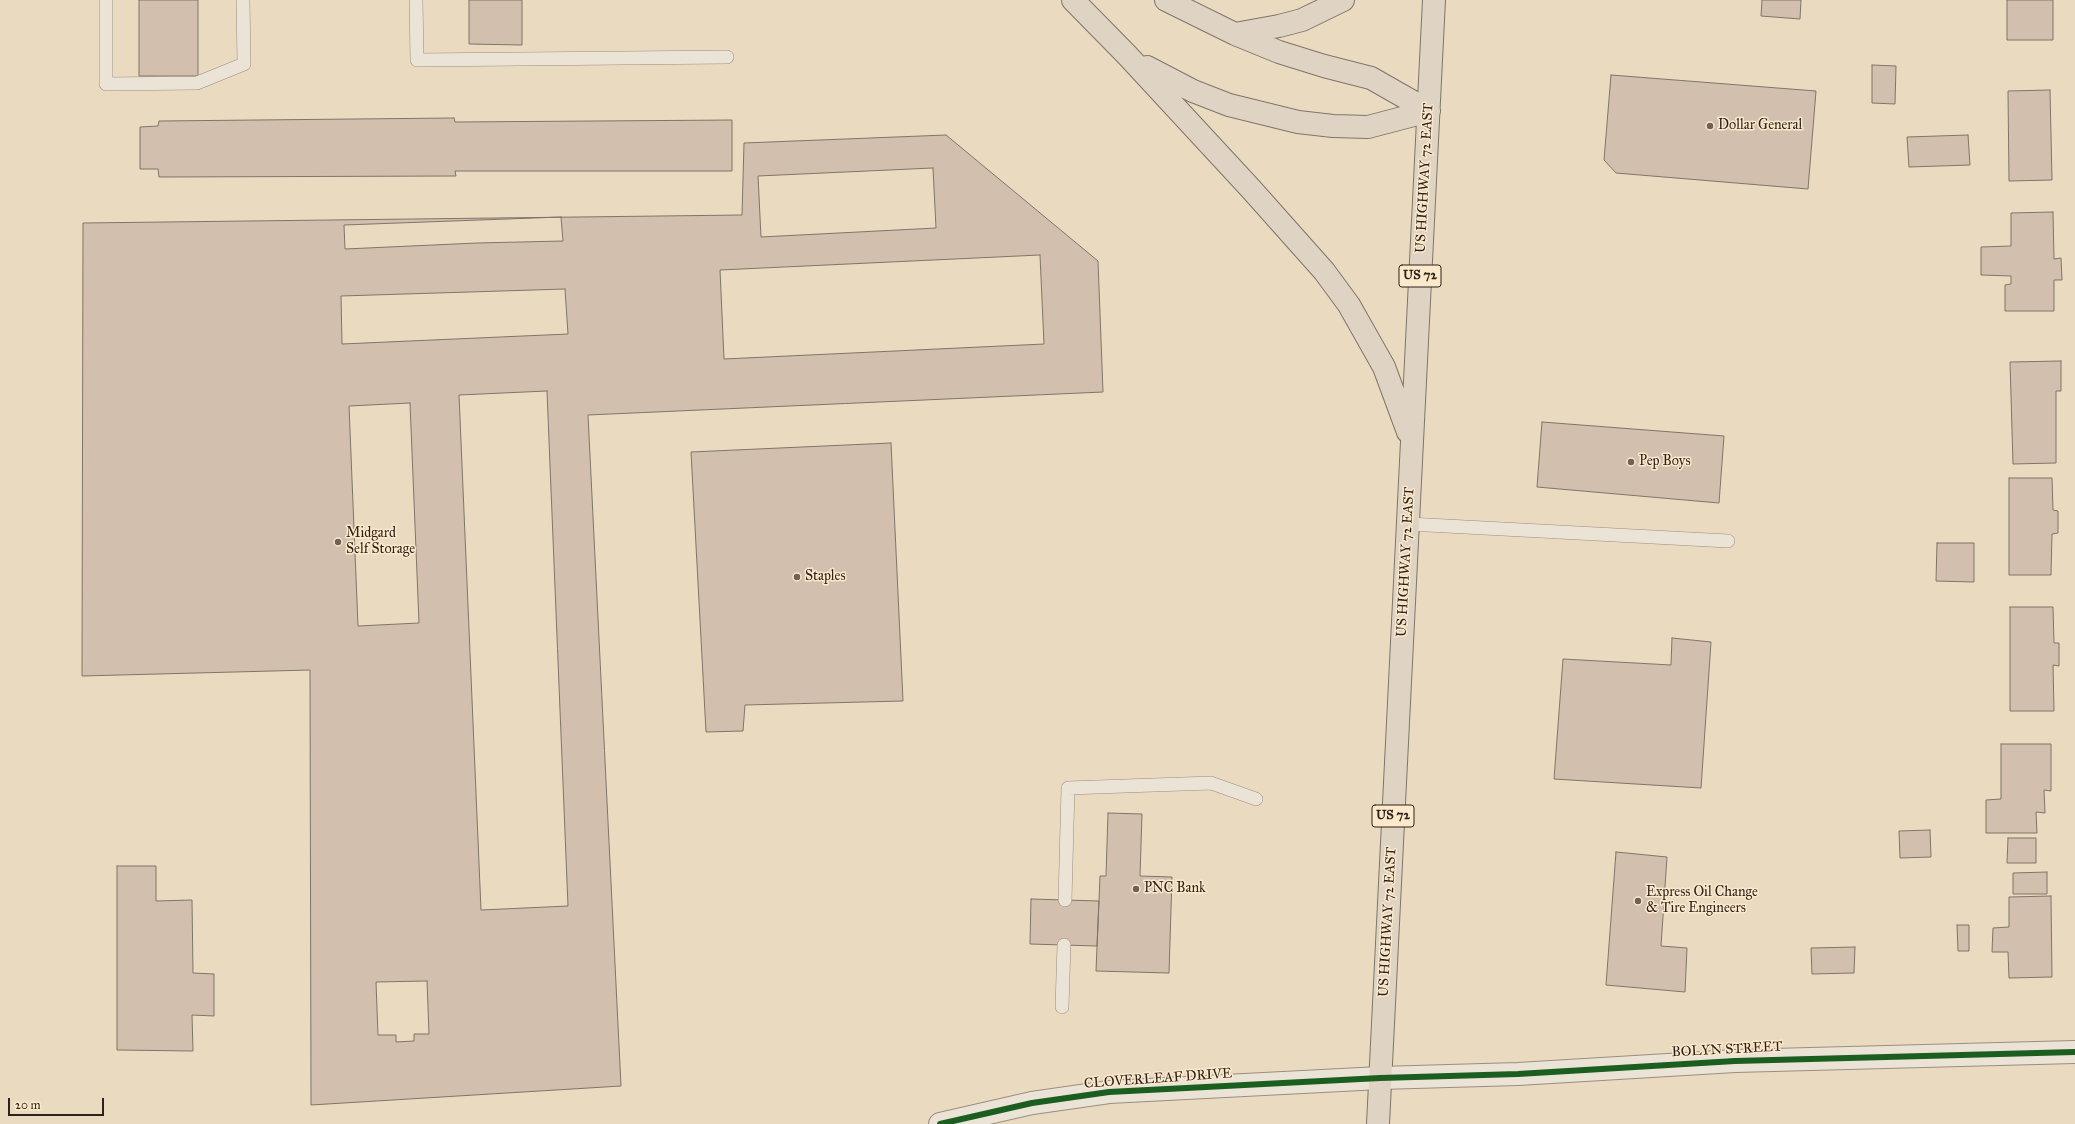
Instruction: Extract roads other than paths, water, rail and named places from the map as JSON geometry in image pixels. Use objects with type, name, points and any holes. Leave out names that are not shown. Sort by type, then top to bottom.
[{"type":"highway","points":[[1073,0],[1127,55],[1298,239],[1324,271],[1349,305],[1384,367],[1412,440]]},
{"type":"highway","points":[[1166,0],[1235,34],[1287,54],[1370,78],[1429,112]]},
{"type":"highway","points":[[1235,34],[1302,20],[1343,0]]},
{"type":"highway","name":"US HIGHWAY 72 EAST","points":[[1378,1124],[1434,0]]},
{"type":"highway","points":[[1127,55],[1159,75],[1200,94],[1256,113],[1298,122],[1333,126],[1368,127],[1429,112]]},
{"type":"street","name":"BOLYN STREET","points":[[1380,1078],[1518,1074],[1735,1061],[2075,1052]]},
{"type":"street","name":"CLOVERLEAF DRIVE","points":[[940,1124],[1032,1103],[1109,1092],[1380,1078]]},
{"type":"lane","points":[[106,0],[106,84],[197,83],[244,64],[243,0]]},
{"type":"lane","points":[[416,0],[417,60],[727,57]]},
{"type":"lane","points":[[1408,524],[1728,541]]},
{"type":"lane","points":[[1065,900],[1068,788],[1211,783],[1256,798]]},
{"type":"lane","points":[[1062,1007],[1064,945]]},
{"type":"place","name":"Dollar General","points":[[1710,126]]},
{"type":"place","name":"Pep Boys","points":[[1631,462]]},
{"type":"place","name":"Midgard Self Storage","points":[[338,542]]},
{"type":"place","name":"Staples","points":[[797,577]]},
{"type":"place","name":"PNC Bank","points":[[1136,889]]},
{"type":"place","name":"Express Oil Change & Tire Engineers","points":[[1638,901]]}]
